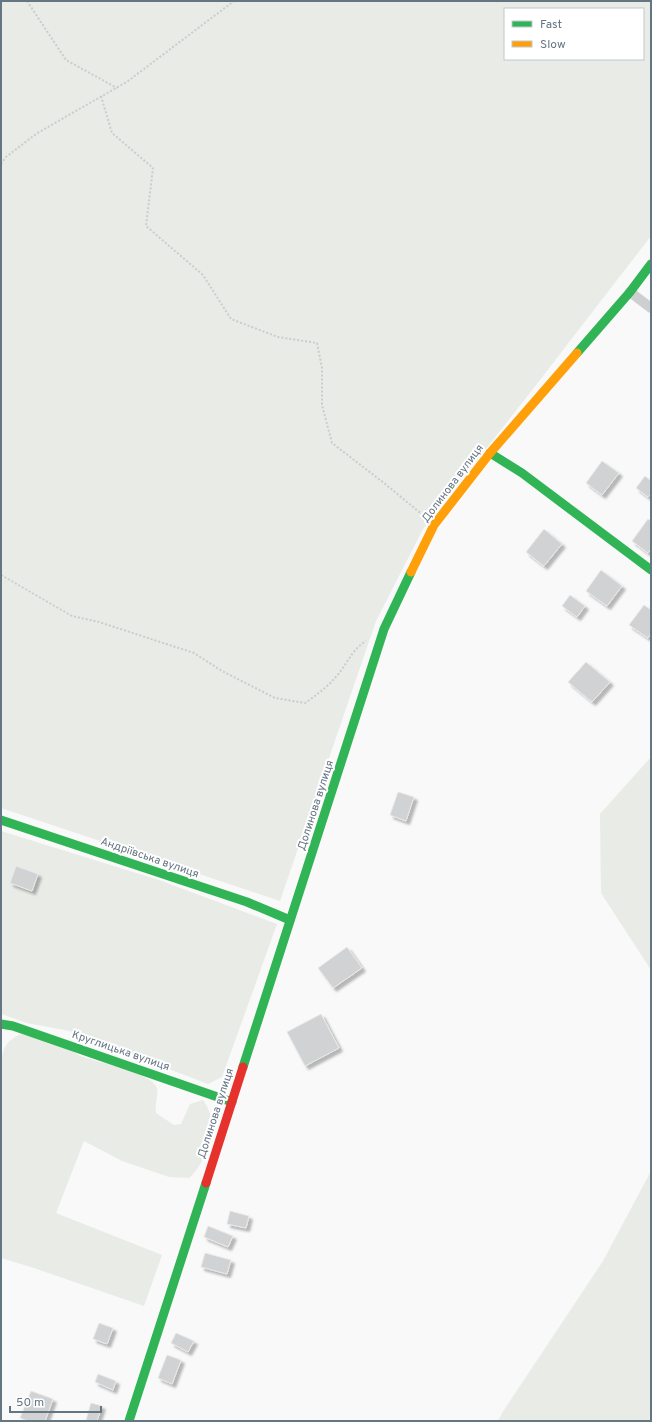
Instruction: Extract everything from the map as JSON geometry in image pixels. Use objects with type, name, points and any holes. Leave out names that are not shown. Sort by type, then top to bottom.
[{"type":"street","name":"Долинова вулиця","points":[[129,1421],[384,630],[434,525],[490,453],[630,292],[651,264]]},
{"type":"street","points":[[630,292],[651,308]]},
{"type":"street","points":[[490,453],[522,473],[651,570]]},
{"type":"street","name":"Андріївська вулиця","points":[[1,820],[247,902],[290,920]]},
{"type":"street","name":"Круглицька вулиця","points":[[1,1024],[13,1026],[114,1060],[232,1102]]},
{"type":"path","points":[[27,1],[66,60],[117,88]]},
{"type":"path","points":[[1,164],[6,157],[36,134],[128,81],[234,1]]},
{"type":"path","points":[[102,96],[112,133],[153,168],[146,226],[203,275],[231,319],[278,337],[317,343],[322,368],[322,405],[332,443],[384,483],[434,525]]},
{"type":"path","points":[[1,575],[72,616],[100,622],[194,653],[222,671],[275,698],[304,703],[321,692],[338,673],[359,645],[384,630]]},
{"type":"shaded area","points":[[1,1],[651,1],[651,236],[423,529],[376,621],[280,901],[1,808]]},
{"type":"shaded area","points":[[651,757],[651,970],[601,893],[600,814]]},
{"type":"shaded area","points":[[1,831],[159,880],[277,924],[222,1077],[208,1084],[70,1031],[27,1023],[1,1014]]},
{"type":"shaded area","points":[[21,1034],[53,1040],[61,1043],[83,1057],[134,1072],[151,1081],[157,1089],[156,1113],[174,1125],[181,1124],[190,1104],[203,1100],[208,1110],[213,1124],[211,1140],[202,1162],[189,1178],[169,1177],[122,1161],[84,1141],[56,1213],[162,1255],[144,1306],[1,1258],[1,1061],[7,1044]]},
{"type":"shaded area","points":[[651,1171],[651,1421],[498,1421],[603,1261]]},
{"type":"building","points":[[602,461],[619,473],[602,495],[586,483]]},
{"type":"building","points":[[645,476],[651,481],[651,494],[648,497],[636,488]]},
{"type":"building","points":[[648,519],[651,521],[651,549],[648,553],[632,541]]},
{"type":"building","points":[[544,529],[562,544],[544,566],[526,552]]},
{"type":"building","points":[[601,570],[622,586],[607,606],[586,591]]},
{"type":"building","points":[[570,595],[585,606],[577,617],[562,606]]},
{"type":"building","points":[[644,605],[651,610],[651,633],[648,638],[629,625]]},
{"type":"building","points":[[586,662],[610,682],[592,702],[568,682]]},
{"type":"building","points":[[398,792],[414,797],[406,821],[390,815]]},
{"type":"building","points":[[16,866],[38,874],[32,891],[10,883]]},
{"type":"building","points":[[347,947],[362,968],[333,988],[318,968]]},
{"type":"building","points":[[321,1014],[339,1048],[305,1066],[287,1032]]},
{"type":"building","points":[[230,1211],[249,1216],[246,1228],[227,1224]]},
{"type":"building","points":[[208,1226],[233,1236],[228,1247],[204,1237]]},
{"type":"building","points":[[205,1253],[231,1260],[227,1274],[201,1267]]},
{"type":"building","points":[[99,1323],[113,1328],[107,1344],[93,1339]]},
{"type":"building","points":[[176,1333],[194,1341],[188,1352],[171,1343]]},
{"type":"building","points":[[167,1355],[181,1360],[172,1384],[158,1378]]},
{"type":"building","points":[[98,1374],[116,1381],[113,1390],[95,1382]]},
{"type":"building","points":[[31,1391],[53,1399],[45,1421],[28,1421],[20,1418]]},
{"type":"building","points":[[91,1403],[102,1406],[97,1421],[86,1420]]},
{"type":"traffic: fast","points":[[577,353],[630,292],[651,264]]},
{"type":"traffic: fast","points":[[490,453],[522,473],[651,570]]},
{"type":"traffic: fast","points":[[243,1067],[384,629],[411,572]]},
{"type":"traffic: fast","points":[[1,820],[247,902],[290,920]]},
{"type":"traffic: fast","points":[[1,1024],[13,1026],[232,1102]]},
{"type":"traffic: fast","points":[[129,1421],[206,1183]]},
{"type":"traffic: slow","points":[[411,572],[434,525],[490,453],[577,353]]},
{"type":"traffic: jam","points":[[206,1183],[243,1067]]}]
